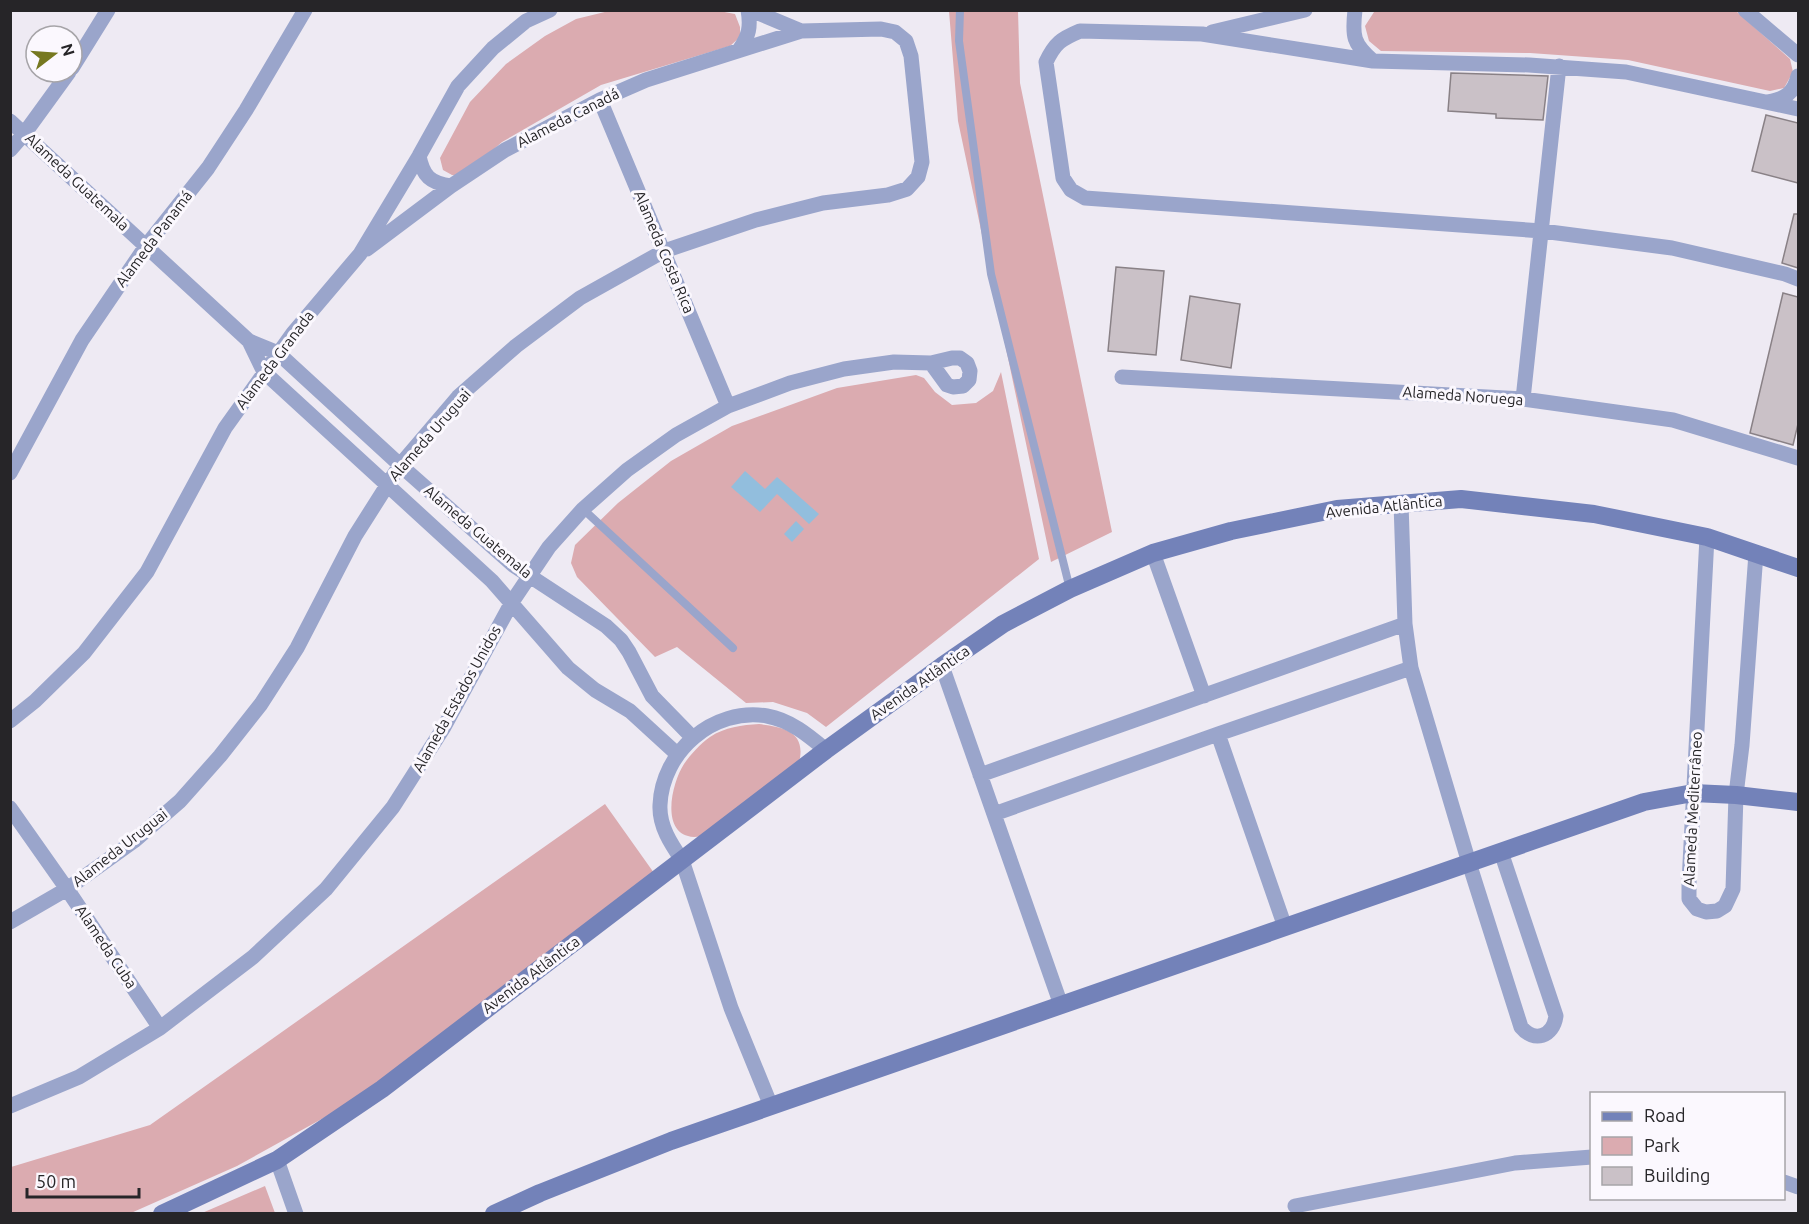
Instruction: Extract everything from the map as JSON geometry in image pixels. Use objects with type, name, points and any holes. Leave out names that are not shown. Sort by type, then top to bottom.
[{"type":"street","points":[[84,49],[108,10]]},
{"type":"street","name":"Alameda Panamá","points":[[10,473],[82,340],[146,246],[208,168],[246,110],[305,10]]},
{"type":"street","name":"Alameda Granada","points":[[10,721],[35,701],[84,653],[147,572],[225,428],[293,333],[360,254],[458,86],[523,16],[550,10]]},
{"type":"street","points":[[749,10],[801,32]]},
{"type":"street","points":[[739,50],[748,38],[751,25],[749,10]]},
{"type":"street","points":[[1202,34],[1305,10]]},
{"type":"street","points":[[1355,10],[1353,36],[1360,51],[1373,61]]},
{"type":"street","points":[[1745,10],[1798,57]]},
{"type":"street","name":"Alameda Uruguai","points":[[10,922],[67,889],[134,841],[180,801],[220,756],[261,704],[297,648],[350,544],[400,465],[458,397],[516,346],[580,298],[664,251],[767,217],[823,203],[888,195],[907,189],[918,177],[922,162],[911,56],[906,41],[895,32],[881,29],[801,32]]},
{"type":"street","points":[[1798,109],[1626,72],[1559,66],[1373,61],[1202,34],[1080,31],[1063,38],[1053,48],[1046,62],[1063,178],[1071,190],[1085,198],[1542,231],[1672,248],[1798,279]]},
{"type":"street","name":"Alameda Canadá","points":[[360,254],[451,186],[505,150],[600,100],[646,80],[801,32]]},
{"type":"street","points":[[1523,399],[1559,66]]},
{"type":"street","points":[[1768,102],[1782,99],[1791,92],[1797,84],[1798,76]]},
{"type":"street","points":[[10,150],[60,84]]},
{"type":"street","name":"Alameda Costa Rica","points":[[600,100],[728,406]]},
{"type":"street","name":"Alameda Guatemala","points":[[10,121],[249,341],[278,353],[513,565],[614,633],[629,652],[652,696],[692,737]]},
{"type":"street","points":[[419,156],[421,168],[428,178],[438,184],[451,186]]},
{"type":"street","name":"Alameda Guatemala","points":[[249,341],[264,372],[492,581],[568,668],[595,690],[630,711],[677,754]]},
{"type":"street","name":"Alameda Estados Unidos","points":[[10,1106],[79,1077],[160,1028],[254,957],[326,889],[393,807],[444,727],[512,602],[549,547],[583,510],[637,463],[676,435],[728,406],[790,383],[844,369],[894,362],[931,363]]},
{"type":"street","name":"Alameda Noruega","points":[[1122,377],[1523,399],[1673,420],[1798,458]]},
{"type":"street","name":"Avenida Atlântica","points":[[162,1214],[277,1160],[382,1089],[826,750],[1003,624],[1070,589],[1153,553],[1231,531],[1337,509],[1461,499],[1594,514],[1707,537],[1798,568]]},
{"type":"street","points":[[1401,503],[1405,624],[1411,668],[1469,863],[1521,1026],[1525,1032],[1539,1036],[1546,1034],[1555,1023],[1556,1016],[1501,852]]},
{"type":"street","name":"Alameda Mediterrâneo","points":[[1707,537],[1689,884],[1689,899],[1697,909],[1706,912],[1717,911],[1725,906],[1733,889],[1736,795],[1742,746],[1756,554]]},
{"type":"street","points":[[1153,553],[1204,696]]},
{"type":"street","points":[[980,775],[1405,624]]},
{"type":"street","points":[[942,666],[1061,1005]]},
{"type":"street","points":[[994,814],[1411,668]]},
{"type":"street","points":[[771,1106],[731,1008],[682,860],[663,827],[660,806],[665,780],[677,754],[692,737],[716,724],[739,716],[766,716],[789,723],[826,750]]},
{"type":"street","points":[[1218,734],[1285,927]]},
{"type":"street","points":[[494,1214],[540,1193],[671,1141],[1644,802],[1693,794],[1736,795],[1798,802]]},
{"type":"street","name":"Alameda Cuba","points":[[10,808],[160,1028]]},
{"type":"street","points":[[1295,1206],[1515,1163],[1590,1157]]},
{"type":"street","points":[[277,1160],[296,1214]]},
{"type":"lane","points":[[960,10],[959,41],[991,274],[1070,589]]},
{"type":"lane","points":[[583,510],[733,648]]},
{"type":"green space","points":[[613,10],[714,10],[735,14],[740,27],[740,37],[730,46],[601,85],[502,142],[463,176],[452,175],[443,170],[440,158],[470,102],[506,64],[545,36],[576,19]]},
{"type":"green space","points":[[1377,10],[1736,11],[1790,59],[1793,72],[1784,88],[1770,91],[1628,60],[1530,53],[1381,51],[1369,41],[1365,26]]},
{"type":"green space","points":[[949,11],[1018,11],[1020,83],[1112,532],[1051,562],[958,121]]},
{"type":"green space","points":[[1001,372],[1039,559],[826,727],[807,713],[773,702],[746,703],[677,647],[655,657],[577,577],[571,563],[575,545],[618,503],[671,461],[732,426],[837,388],[916,375],[924,378],[935,392],[952,405],[976,403],[993,391]]},
{"type":"green space","points":[[759,724],[784,729],[796,737],[801,752],[799,763],[708,836],[694,837],[683,834],[676,827],[672,818],[671,806],[676,783],[684,764],[699,746],[716,734],[734,727]]},
{"type":"green space","points":[[605,804],[654,873],[365,1095],[237,1166],[131,1213],[11,1214],[11,1167],[150,1125]]},
{"type":"green space","points":[[265,1186],[275,1213],[202,1213]]},
{"type":"water","points":[[745,471],[765,489],[777,477],[819,514],[809,524],[777,494],[760,512],[731,487]]},
{"type":"water","points":[[796,521],[804,529],[792,542],[784,534]]},
{"type":"building","points":[[1451,73],[1548,76],[1543,120],[1496,118],[1496,114],[1448,111]]},
{"type":"building","points":[[1766,115],[1798,123],[1798,183],[1752,171]]},
{"type":"building","points":[[1794,214],[1798,214],[1798,268],[1782,263]]},
{"type":"building","points":[[1116,267],[1164,271],[1156,355],[1108,351]]},
{"type":"building","points":[[1783,293],[1798,297],[1798,424],[1793,445],[1750,433]]},
{"type":"building","points":[[1190,296],[1240,304],[1231,368],[1181,360]]}]
